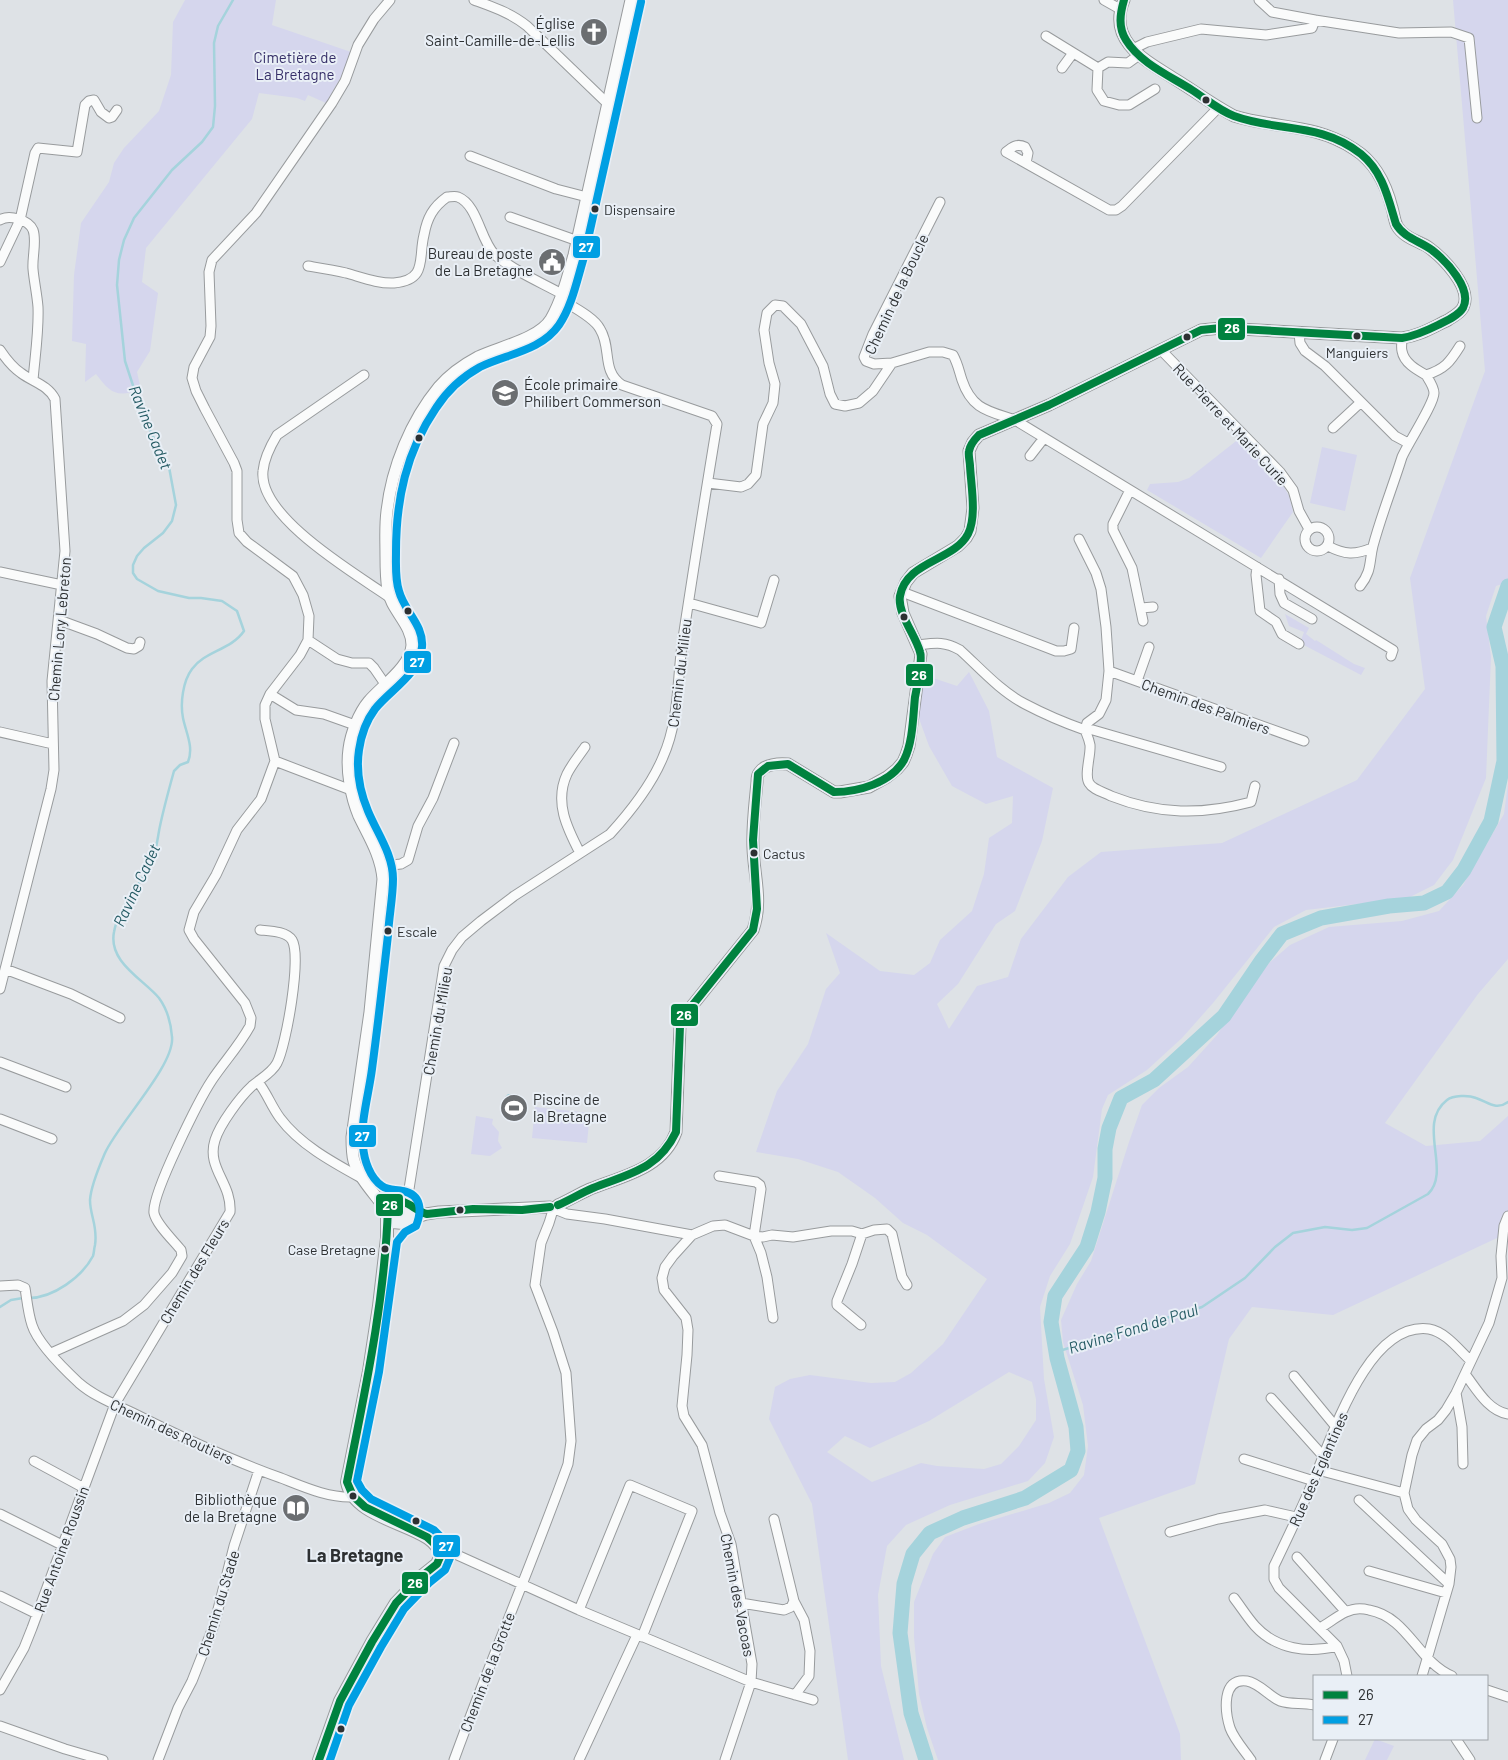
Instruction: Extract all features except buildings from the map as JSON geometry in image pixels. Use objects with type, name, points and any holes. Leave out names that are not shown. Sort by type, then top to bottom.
[{"type":"main road","points":[[319,1760],[340,1701],[372,1642],[396,1603],[422,1576],[437,1564],[441,1551],[430,1538],[376,1514],[353,1497],[349,1489],[348,1476],[369,1370],[387,1238],[399,1210]]},
{"type":"street","points":[[51,1353],[123,1321],[144,1305],[172,1273],[182,1256],[181,1250],[155,1218],[153,1210],[158,1190],[211,1081],[250,1026],[251,1018],[246,1003],[194,939],[189,930],[194,912],[216,875],[237,830],[261,799],[274,761],[265,705],[270,694],[300,655],[308,640],[309,616],[303,594],[293,576],[247,542],[240,533],[237,520],[237,471],[200,400],[192,378],[194,367],[210,337],[209,272],[212,260],[256,213],[332,103],[344,81],[358,45],[374,19],[390,0]]},
{"type":"street","points":[[474,0],[502,10],[528,26],[608,104]]},
{"type":"street","points":[[389,598],[386,518],[390,488],[402,454],[421,412],[439,386],[460,367],[479,357],[526,338],[546,324],[551,319],[561,296],[578,241],[631,0]]},
{"type":"street","points":[[364,375],[276,435],[262,471],[265,486],[286,521],[309,542],[389,598],[410,633],[412,644],[410,656],[404,665],[368,703],[355,725],[349,748],[348,768],[358,814],[382,866],[382,892],[370,1012],[352,1137],[354,1162],[363,1180],[376,1194],[399,1210],[426,1214],[473,1209],[555,1208],[589,1190],[647,1166],[667,1152],[673,1142],[676,1132],[680,1026],[683,1017],[753,930],[758,916],[753,848],[759,772],[764,768],[780,763],[788,764],[837,793],[869,787],[887,777],[903,762],[909,746],[921,654],[903,613],[900,596],[906,582],[914,573],[958,546],[966,538],[971,524],[973,508],[969,450],[979,434],[1049,405],[1201,330],[1210,328],[1402,338],[1417,335],[1455,316],[1465,305],[1465,295],[1459,280],[1451,268],[1437,254],[1406,235],[1396,225],[1382,180],[1372,164],[1357,150],[1337,139],[1305,128],[1248,120],[1234,116],[1145,61],[1123,34],[1119,23],[1122,5],[1104,0]]},
{"type":"street","points":[[1259,0],[1272,12],[1316,20],[1399,33],[1451,32],[1469,38],[1477,118]]},
{"type":"street","points":[[1098,68],[1108,62],[1128,63],[1147,42],[1189,31],[1212,29],[1258,35],[1274,35],[1312,28],[1316,20]]},
{"type":"street","points":[[1046,36],[1098,68]]},
{"type":"street","points":[[1062,68],[1073,53]]},
{"type":"street","points":[[1098,68],[1097,90],[1104,101],[1119,105],[1129,105],[1155,89]]},
{"type":"street","points":[[0,262],[20,220],[35,153],[38,148],[77,152],[85,105],[89,101],[94,100],[101,112],[109,118],[117,110]]},
{"type":"street","points":[[1026,163],[1109,210],[1116,210],[1219,107]]},
{"type":"street","points":[[470,156],[556,189],[587,197]]},
{"type":"street","points":[[308,266],[343,272],[379,282],[394,283],[406,280],[417,274],[421,265],[423,236],[434,207],[447,197],[458,197],[471,208],[485,240],[495,254],[561,296]]},
{"type":"street","name":"Chemin de la Boucle","points":[[940,202],[873,334],[864,357],[866,362],[874,364],[892,363],[929,352],[943,352],[953,355],[959,366],[968,395],[979,406],[1016,420]]},
{"type":"street","points":[[0,220],[10,217],[20,220],[30,225],[34,232],[33,268],[38,308],[33,380]]},
{"type":"street","points":[[510,217],[578,241]]},
{"type":"street","name":"Chemin du Milieu","points":[[399,1210],[409,1189],[444,966],[462,937],[514,896],[610,834],[628,814],[645,790],[663,758],[672,733],[677,705],[681,653],[688,603],[718,424],[712,416],[622,385],[614,379],[609,371],[604,337],[600,327],[561,296]]},
{"type":"street","name":"Chemin de la Boucle","points":[[708,483],[740,487],[748,484],[756,475],[763,424],[773,403],[775,384],[769,363],[764,330],[767,313],[775,305],[783,306],[800,324],[823,366],[830,394],[835,404],[845,406],[859,404],[873,391],[892,363]]},
{"type":"street","points":[[1299,333],[1300,343],[1305,351],[1325,366],[1395,436],[1408,443]]},
{"type":"street","points":[[1360,586],[1367,578],[1372,548],[1408,443],[1432,402],[1434,392],[1426,375],[1415,369],[1402,352],[1402,338]]},
{"type":"street","points":[[1426,375],[1435,372],[1449,363],[1460,346]]},
{"type":"street","name":"Chemin Lory Lebreton","points":[[0,350],[9,363],[22,374],[52,393],[57,408],[65,551],[52,681],[54,770],[51,789],[0,989]]},
{"type":"street","name":"Rue Pierre et Marie Curie","points":[[1160,350],[1280,472],[1293,490],[1299,510],[1309,529]]},
{"type":"street","points":[[1333,428],[1360,403]]},
{"type":"street","points":[[1016,420],[1393,650],[1391,656]]},
{"type":"street","points":[[1030,456],[1044,438]]},
{"type":"street","points":[[1130,490],[1113,530],[1132,568],[1142,608],[1143,621]]},
{"type":"street","points":[[1320,527],[1325,529],[1329,534],[1328,546],[1323,550],[1317,551],[1307,546],[1305,540],[1309,529],[1320,527]]},
{"type":"street","points":[[1078,538],[1096,573],[1100,589],[1106,627],[1109,671],[1106,700],[1099,714],[1087,723],[1086,729],[1090,745],[1087,780],[1092,788],[1120,799],[1155,809],[1179,811],[1223,809],[1251,802],[1255,786]]},
{"type":"street","points":[[1328,546],[1349,554],[1356,554],[1372,548]]},
{"type":"street","points":[[1258,567],[1256,575],[1260,611],[1276,622],[1282,634],[1297,641],[1299,644]]},
{"type":"street","points":[[0,572],[62,585]]},
{"type":"street","points":[[1279,579],[1280,594],[1284,603],[1312,619]]},
{"type":"street","points":[[688,603],[761,624],[774,580]]},
{"type":"street","points":[[902,592],[1056,651],[1064,652],[1071,649],[1074,628]]},
{"type":"street","points":[[1142,608],[1153,607]]},
{"type":"street","points":[[59,620],[97,634],[127,648],[134,649],[139,646],[140,642]]},
{"type":"street","points":[[308,640],[337,659],[352,663],[369,663],[385,684]]},
{"type":"street","points":[[918,645],[944,643],[952,645],[960,650],[1000,687],[1024,704],[1086,729],[1221,766]]},
{"type":"street","points":[[1137,681],[1149,648]]},
{"type":"street","name":"Chemin des Palmiers","points":[[1109,671],[1304,741]]},
{"type":"street","points":[[270,694],[296,710],[324,714],[355,725]]},
{"type":"street","points":[[0,732],[53,744]]},
{"type":"street","points":[[382,866],[401,864],[408,860],[418,826],[432,798],[454,743]]},
{"type":"street","points":[[580,852],[564,819],[562,796],[567,774],[584,747]]},
{"type":"street","points":[[274,761],[352,790]]},
{"type":"street","name":"Chemin des Fleurs","points":[[114,1404],[230,1212],[228,1190],[213,1159],[213,1146],[216,1136],[250,1088],[277,1064],[285,1037],[292,994],[296,950],[288,936],[282,933],[260,930]]},
{"type":"street","points":[[5,969],[71,994],[120,1018]]},
{"type":"street","points":[[0,1062],[66,1087]]},
{"type":"street","points":[[258,1082],[264,1088],[278,1116],[302,1140],[331,1161],[363,1180]]},
{"type":"street","points":[[0,1118],[52,1139]]},
{"type":"street","points":[[719,1176],[756,1182],[760,1185],[754,1236],[761,1253],[767,1277],[773,1318]]},
{"type":"street","points":[[555,1208],[567,1214],[605,1219],[692,1236],[714,1226],[725,1225],[754,1236],[793,1237],[831,1231],[852,1231],[862,1234],[874,1230],[887,1229],[892,1234],[902,1277],[907,1285]]},
{"type":"street","name":"Chemin de la Grotte","points":[[454,1760],[474,1704],[566,1471],[572,1441],[566,1373],[535,1285],[541,1243],[555,1208]]},
{"type":"street","points":[[1422,1675],[1449,1584],[1451,1568],[1448,1554],[1442,1544],[1416,1520],[1408,1509],[1404,1493],[1417,1440],[1426,1429],[1438,1420],[1456,1393],[1489,1323],[1502,1278],[1501,1256],[1504,1226],[1508,1216]]},
{"type":"street","points":[[861,1325],[837,1306],[837,1301],[862,1234]]},
{"type":"street","name":"Chemin des Vacoas","points":[[692,1236],[673,1256],[665,1268],[662,1278],[664,1290],[686,1318],[688,1330],[687,1355],[682,1406],[684,1416],[702,1445],[720,1513],[731,1544],[752,1664],[751,1682],[725,1760]]},
{"type":"street","name":"Chemin des Routiers","points":[[0,1286],[21,1286],[37,1336],[80,1384],[114,1404],[172,1432],[259,1470],[326,1494],[353,1497]]},
{"type":"street","name":"Rue des Eglantines","points":[[1347,1675],[1344,1661],[1337,1646],[1278,1588],[1274,1579],[1274,1566],[1314,1481],[1349,1399],[1367,1365],[1384,1344],[1401,1333],[1429,1329],[1444,1335],[1471,1361]]},
{"type":"street","points":[[1465,1374],[1487,1403],[1502,1413],[1508,1414]]},
{"type":"street","points":[[1294,1376],[1336,1427]]},
{"type":"street","points":[[1456,1393],[1462,1427],[1463,1464]]},
{"type":"street","points":[[1271,1398],[1324,1457]]},
{"type":"street","name":"Rue Antoine Roussin","points":[[1,1687],[24,1648],[114,1404]]},
{"type":"street","points":[[1244,1459],[1314,1481]]},
{"type":"street","points":[[34,1461],[84,1488]]},
{"type":"street","name":"Chemin du Stade","points":[[158,1760],[178,1708],[192,1681],[211,1633],[234,1546],[259,1470]]},
{"type":"street","points":[[1318,1470],[1404,1493]]},
{"type":"street","points":[[579,1610],[630,1485],[692,1511],[640,1636],[579,1760]]},
{"type":"street","points":[[1359,1500],[1449,1584]]},
{"type":"street","points":[[1170,1532],[1218,1519],[1265,1510],[1296,1517]]},
{"type":"street","points":[[0,1514],[62,1545]]},
{"type":"street","points":[[774,1519],[794,1600],[804,1620],[810,1651],[809,1676],[795,1695]]},
{"type":"street","points":[[441,1551],[455,1554],[579,1610],[751,1682],[813,1700]]},
{"type":"street","points":[[1296,1557],[1346,1612]]},
{"type":"street","points":[[1369,1571],[1446,1593]]},
{"type":"street","points":[[0,1596],[37,1614]]},
{"type":"street","points":[[1234,1598],[1256,1627],[1273,1640],[1296,1650],[1320,1651],[1337,1646]]},
{"type":"street","points":[[740,1603],[784,1610],[791,1607],[794,1600]]},
{"type":"street","points":[[1320,1628],[1346,1612],[1360,1608],[1376,1611],[1391,1618],[1428,1659],[1450,1675]]},
{"type":"street","points":[[1251,1760],[1230,1730],[1226,1712],[1227,1692],[1232,1685],[1238,1681],[1250,1681],[1280,1700],[1294,1704],[1313,1705]]},
{"type":"street","points":[[1488,1690],[1508,1697]]},
{"type":"street","points":[[0,1726],[103,1760]]},
{"type":"street","points":[[1325,1760],[1334,1740]]},
{"type":"street","points":[[1457,1740],[1470,1760]]},
{"type":"green space","name":"Cimetière de La Bretagne","points":[[185,0],[276,0],[272,25],[351,52],[341,77],[326,103],[308,95],[305,101],[297,98],[259,93],[252,119],[146,248],[142,282],[158,293],[150,351],[137,372],[141,390],[120,393],[110,390],[96,374],[85,382],[86,344],[72,341],[74,275],[81,223],[109,182],[114,163],[124,148],[159,111],[171,75],[173,22]]},
{"type":"green space","points":[[1453,0],[1508,0],[1508,582],[1496,586],[1486,616],[1491,657],[1486,778],[1453,860],[1434,885],[1408,898],[1306,910],[1274,927],[1213,1003],[1182,1038],[1147,1070],[1108,1095],[1102,1109],[1093,1177],[1070,1244],[1050,1276],[1040,1307],[1044,1379],[1054,1437],[1045,1463],[1028,1481],[950,1505],[906,1525],[887,1546],[878,1595],[881,1666],[904,1760],[848,1760],[812,1504],[769,1419],[775,1387],[790,1379],[810,1375],[871,1383],[895,1382],[911,1373],[943,1344],[987,1279],[927,1235],[903,1223],[875,1198],[838,1172],[798,1159],[756,1152],[777,1091],[808,1044],[826,989],[840,973],[826,933],[880,971],[914,975],[930,963],[940,940],[972,911],[984,874],[989,838],[1012,823],[1013,796],[986,804],[952,786],[929,746],[917,713],[921,674],[957,686],[969,672],[989,711],[997,757],[1053,788],[1042,841],[1015,911],[996,924],[958,984],[937,1004],[949,1029],[977,986],[1008,977],[1021,939],[1068,877],[1101,852],[1222,843],[1357,780],[1425,689],[1410,578],[1485,371]],"holes":[[[1009,1372],[1032,1382],[1036,1399],[1036,1420],[1019,1446],[1001,1464],[984,1469],[921,1463],[872,1482],[827,1452],[845,1436],[870,1448],[929,1421]]]},
{"type":"green space","points":[[1240,438],[1283,485],[1289,496],[1293,512],[1261,558],[1147,490],[1150,484],[1178,482],[1189,478]]},
{"type":"green space","points":[[1322,447],[1357,455],[1345,511],[1310,503]]},
{"type":"green space","points":[[1285,614],[1309,628],[1306,634],[1315,641],[1354,664],[1365,668],[1361,675],[1300,643],[1304,632],[1289,626]]},
{"type":"green space","points":[[1508,784],[1508,959],[1478,994],[1385,1123],[1426,1146],[1480,1141],[1508,1116],[1508,1244],[1497,1238],[1333,1315],[1252,1307],[1229,1339],[1195,1484],[1099,1518],[1180,1734],[1181,1760],[938,1760],[927,1728],[919,1694],[914,1637],[914,1602],[933,1554],[945,1537],[979,1524],[1049,1503],[1070,1493],[1084,1475],[1088,1446],[1083,1405],[1063,1342],[1061,1320],[1077,1284],[1091,1261],[1142,1105],[1159,1088],[1188,1067],[1217,1035],[1246,991],[1269,963],[1290,945],[1329,927],[1402,921],[1439,911],[1463,885],[1504,814]]},
{"type":"green space","points":[[535,1107],[590,1113],[587,1143],[532,1138]]},
{"type":"green space","points":[[476,1116],[493,1119],[492,1124],[499,1132],[498,1141],[502,1148],[490,1156],[471,1154]]},
{"type":"green space","points":[[1375,1740],[1394,1746],[1387,1760],[1365,1760]]},
{"type":"shaded area","name":"Piscine de la Bretagne","points":[[508,1094],[517,1095],[524,1105],[523,1111],[516,1119],[505,1118],[506,1096]]},
{"type":"waterway","name":"Ravine Cadet","points":[[29,1298],[48,1294],[66,1285],[82,1271],[93,1256],[96,1238],[90,1200],[98,1170],[112,1141],[156,1078],[171,1049],[172,1037],[168,1016],[164,1007],[159,998],[121,961],[116,952],[114,932],[121,913],[145,874],[154,855],[174,771],[180,765],[188,762],[190,756],[190,745],[182,706],[186,680],[197,663],[232,642],[244,631],[237,611],[222,601],[189,598],[158,591],[137,579],[133,573],[133,565],[137,556],[163,533],[172,521],[176,505],[169,467],[144,419],[125,361],[117,285],[119,260],[124,240],[134,218],[172,170],[202,142],[213,127],[215,106],[214,43],[218,26],[233,0]]},
{"type":"waterway","points":[[926,1760],[911,1713],[900,1633],[904,1584],[913,1554],[930,1533],[963,1518],[1025,1498],[1071,1470],[1078,1451],[1076,1427],[1057,1358],[1051,1322],[1055,1296],[1087,1247],[1098,1212],[1105,1178],[1105,1149],[1109,1128],[1121,1098],[1154,1080],[1224,1016],[1282,934],[1321,918],[1389,906],[1424,903],[1447,892],[1464,870],[1491,821],[1504,761],[1503,666],[1494,627],[1508,586]]},
{"type":"waterway","name":"Ravine Fond de Paul","points":[[1056,1352],[1202,1307],[1245,1278],[1275,1247],[1293,1233],[1325,1227],[1352,1230],[1367,1228],[1428,1194],[1434,1184],[1437,1173],[1434,1122],[1438,1110],[1447,1100],[1457,1096],[1465,1096],[1473,1097],[1496,1106],[1504,1105],[1508,1102]]},
{"type":"waterway","name":"Ravine Cadet","points":[[0,1307],[11,1300],[23,1298]]},
{"type":"transit line","name":"26","points":[[558,1205],[651,1163],[669,1145],[676,1132],[680,1026],[683,1017],[753,930],[757,909],[753,840],[758,774],[768,766],[788,764],[834,792],[843,792],[873,785],[891,775],[904,760],[911,737],[921,656],[901,610],[900,596],[904,584],[911,575],[952,550],[968,534],[971,527],[973,510],[969,453],[974,440],[979,435],[1049,405],[1201,330],[1221,328],[1402,338],[1420,333],[1445,322],[1463,308],[1465,301],[1464,292],[1451,268],[1432,250],[1399,229],[1380,177],[1361,154],[1346,144],[1315,132],[1250,121],[1229,114],[1156,68],[1139,56],[1123,35],[1120,20],[1124,0]]},
{"type":"transit line","name":"27","points":[[330,1760],[349,1705],[381,1647],[404,1609],[429,1583],[445,1570],[450,1558],[445,1541],[434,1530],[371,1499],[362,1490],[357,1481],[379,1372],[397,1242],[405,1232],[416,1226],[420,1209],[414,1196],[403,1191],[385,1188],[378,1183],[366,1163],[362,1137],[372,1069],[393,879],[387,852],[363,796],[359,781],[358,758],[361,739],[369,718],[381,702],[416,666],[422,647],[420,632],[405,605],[397,582],[396,533],[401,495],[410,459],[417,442],[436,408],[450,390],[467,375],[480,367],[543,341],[552,334],[564,318],[584,257],[641,2]]},
{"type":"transit line","name":"26","points":[[319,1760],[340,1701],[372,1642],[396,1603],[422,1576],[437,1564],[440,1557],[437,1546],[427,1537],[365,1507],[353,1496],[347,1482],[378,1311],[383,1276],[388,1207],[393,1202],[402,1201],[427,1214],[473,1209],[522,1210],[550,1207]]},
{"type":"place","name":"Église Saint-Camille-de-Lellis","points":[[594,32]]},
{"type":"place","name":"Dispensaire","points":[[595,209]]},
{"type":"place","name":"Bureau de poste de La Bretagne","points":[[552,262]]},
{"type":"place","name":"Manguiers","points":[[1357,336]]},
{"type":"place","name":"École primaire Philibert Commerson","points":[[505,393]]},
{"type":"place","name":"Cactus","points":[[754,853]]},
{"type":"place","name":"Escale","points":[[388,931]]},
{"type":"place","name":"Piscine de la Bretagne","points":[[514,1108]]},
{"type":"place","name":"Case Bretagne","points":[[385,1249]]},
{"type":"place","name":"Bibliothèque de la Bretagne","points":[[296,1508]]},
{"type":"district","name":"La Bretagne","points":[[355,1555]]}]
